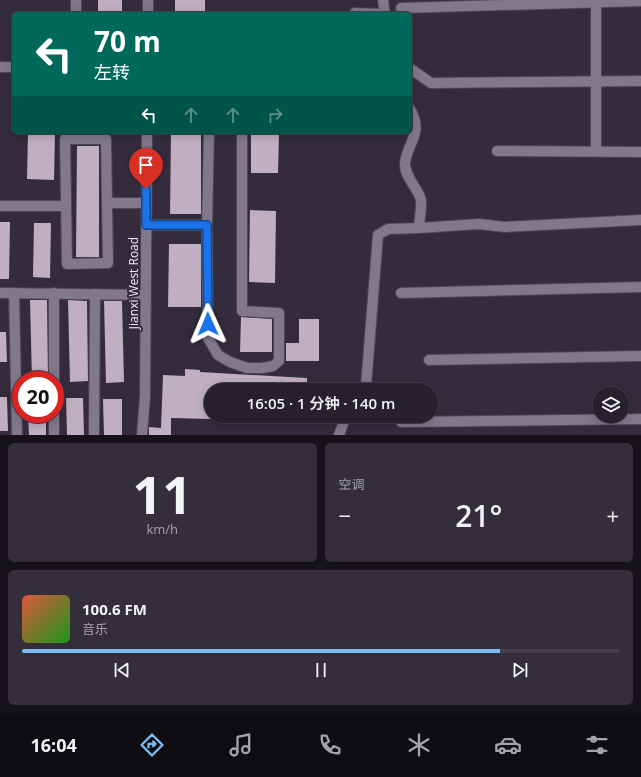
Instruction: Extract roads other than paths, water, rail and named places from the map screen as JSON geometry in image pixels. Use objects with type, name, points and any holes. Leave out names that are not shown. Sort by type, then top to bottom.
[{"type":"street","points":[[76,0],[76,12]]},
{"type":"street","points":[[148,0],[148,12]]},
{"type":"street","points":[[383,0],[383,12]]},
{"type":"street","points":[[401,8],[596,1],[641,1]]},
{"type":"street","points":[[596,1],[596,151]]},
{"type":"street","points":[[0,67],[12,67]]},
{"type":"street","points":[[412,70],[431,83],[641,81]]},
{"type":"street","points":[[412,112],[416,130],[405,164],[408,175],[421,200],[419,228]]},
{"type":"street","name":"Jianxi West Road","points":[[142,435],[145,396],[147,134]]},
{"type":"street","points":[[209,134],[207,225],[208,338],[218,355],[230,362],[247,368],[262,368],[273,366],[279,361],[280,314],[242,311],[242,134]]},
{"type":"street","points":[[65,139],[106,139],[107,203],[108,263],[67,264],[65,139]]},
{"type":"street","points":[[497,151],[641,152]]},
{"type":"street","points":[[107,203],[146,203]]},
{"type":"street","points":[[0,206],[66,206]]},
{"type":"street","points":[[366,383],[378,235],[388,229],[479,224],[505,228],[641,220]]},
{"type":"street","points":[[146,225],[207,225]]},
{"type":"street","points":[[401,293],[641,287]]},
{"type":"street","points":[[0,293],[145,295]]},
{"type":"street","points":[[14,293],[17,435]]},
{"type":"street","points":[[54,294],[54,371]]},
{"type":"street","points":[[94,435],[95,294]]},
{"type":"street","points":[[429,360],[641,356]]},
{"type":"street","points":[[438,422],[641,419]]},
{"type":"street","points":[[54,423],[54,435]]},
{"type":"street","points":[[339,435],[343,423]]}]
